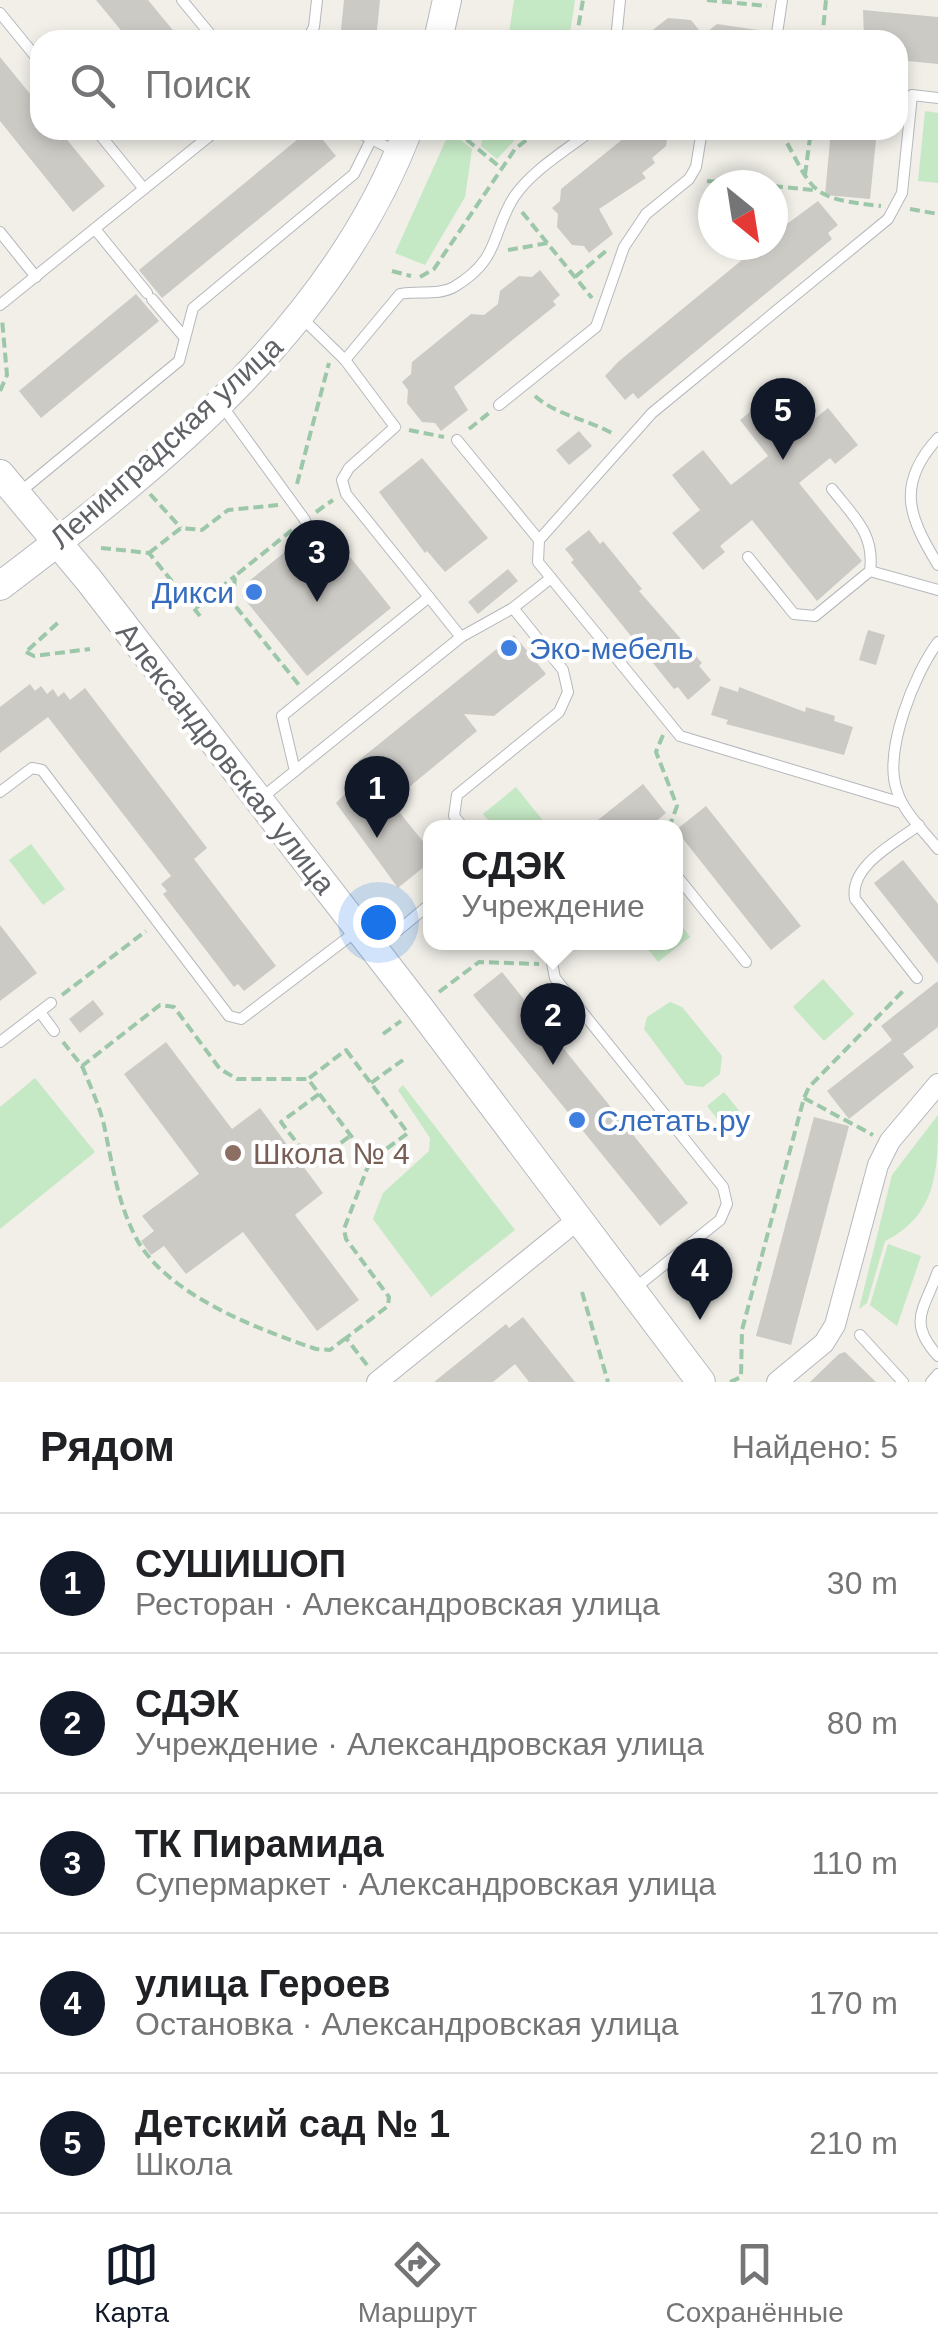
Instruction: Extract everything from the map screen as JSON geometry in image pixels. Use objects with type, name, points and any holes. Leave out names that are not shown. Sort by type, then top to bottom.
[{"type":"street","points":[[440,30],[447,0]]},
{"type":"street","name":"Ленинградская улица","points":[[0,586],[57,543],[219,402],[301,317],[345,253],[404,142]]},
{"type":"street","name":"Александровская улица","points":[[8,484],[367,939],[694,1380]]},
{"type":"street","points":[[777,1382],[824,1343],[835,1325],[878,1165],[890,1141],[938,1084]]},
{"type":"street","points":[[374,1376],[576,1221]]},
{"type":"lane","points":[[182,0],[207,30]]},
{"type":"lane","points":[[312,30],[317,0]]},
{"type":"lane","points":[[617,30],[620,0]]},
{"type":"lane","points":[[778,30],[782,4]]},
{"type":"lane","points":[[0,13],[30,50]]},
{"type":"lane","points":[[908,127],[912,95],[938,98]]},
{"type":"lane","points":[[104,140],[144,189]]},
{"type":"lane","points":[[0,305],[205,140]]},
{"type":"lane","points":[[8,484],[179,361],[193,308],[354,174],[371,140],[404,142]]},
{"type":"lane","points":[[345,360],[400,294],[451,289],[492,252],[512,200],[581,140]]},
{"type":"lane","points":[[500,405],[596,328],[605,313],[624,247],[636,228],[689,179],[696,166],[700,140]]},
{"type":"lane","points":[[902,803],[680,736],[538,562],[539,540],[652,412],[898,208],[906,140]]},
{"type":"lane","points":[[95,228],[185,338]]},
{"type":"lane","points":[[0,232],[36,276]]},
{"type":"lane","points":[[301,317],[345,360],[395,427],[348,468],[342,480],[346,494],[461,637]]},
{"type":"lane","points":[[219,402],[305,520]]},
{"type":"lane","points":[[938,438],[916,472],[910,510],[938,565]]},
{"type":"lane","points":[[457,440],[539,540]]},
{"type":"lane","points":[[832,490],[869,535],[870,571]]},
{"type":"lane","points":[[748,557],[794,614],[804,618],[814,616],[870,571]]},
{"type":"lane","points":[[870,571],[938,590]]},
{"type":"lane","points":[[259,800],[461,637],[513,608],[551,578]]},
{"type":"lane","points":[[295,771],[282,716],[429,597]]},
{"type":"lane","points":[[457,820],[454,816],[457,795],[559,712],[568,692],[563,670],[513,608]]},
{"type":"lane","points":[[938,642],[920,666],[907,700],[894,767],[902,803],[938,849]]},
{"type":"lane","points":[[0,792],[32,768],[42,770],[229,1016],[241,1018],[423,908]]},
{"type":"lane","points":[[917,978],[854,899],[852,885],[858,873],[919,825]]},
{"type":"lane","points":[[683,885],[746,962]]},
{"type":"lane","points":[[561,950],[552,964],[555,978],[723,1187],[726,1204],[720,1220],[630,1292]]},
{"type":"lane","points":[[0,1042],[51,1004]]},
{"type":"lane","points":[[40,1012],[54,1031]]},
{"type":"lane","points":[[938,1271],[918,1327],[920,1337],[938,1356]]},
{"type":"lane","points":[[860,1335],[903,1382]]},
{"type":"lane","points":[[931,1382],[938,1374]]},
{"type":"path","points":[[578,30],[583,0]]},
{"type":"path","points":[[708,0],[782,4]]},
{"type":"path","points":[[823,30],[826,0]]},
{"type":"path","points":[[467,140],[502,168]]},
{"type":"path","points":[[392,271],[416,278],[434,268],[515,149],[526,140]]},
{"type":"path","points":[[785,140],[813,190],[828,200],[938,214]]},
{"type":"path","points":[[805,176],[810,140]]},
{"type":"path","points":[[689,179],[698,180]]},
{"type":"path","points":[[788,188],[813,190]]},
{"type":"path","points":[[512,200],[605,313]]},
{"type":"path","points":[[492,252],[548,244]]},
{"type":"path","points":[[0,305],[7,374],[0,391]]},
{"type":"path","points":[[149,492],[180,528],[202,530],[228,510],[292,503],[333,348]]},
{"type":"path","points":[[525,385],[548,407],[595,422],[626,442]]},
{"type":"path","points":[[395,427],[457,440],[500,405]]},
{"type":"path","points":[[195,609],[305,520],[346,494]]},
{"type":"path","points":[[100,548],[149,553],[180,528]]},
{"type":"path","points":[[149,553],[200,616]]},
{"type":"path","points":[[236,576],[233,603],[308,695]]},
{"type":"path","points":[[234,590],[242,591]]},
{"type":"path","points":[[61,620],[26,652],[34,656],[90,649]]},
{"type":"path","points":[[668,721],[656,752],[677,806],[672,820]]},
{"type":"path","points":[[51,1004],[158,922]]},
{"type":"path","points":[[431,998],[480,962],[552,964]]},
{"type":"path","points":[[730,1382],[741,1377],[742,1330],[809,1087],[917,978]]},
{"type":"path","points":[[54,1031],[82,1066],[103,1122],[110,1168],[136,1238],[150,1256],[226,1316],[316,1349],[330,1350],[388,1306],[388,1298],[346,1239],[344,1229],[370,1162],[408,1132],[346,1050],[308,1079],[237,1079],[220,1069],[174,1008],[160,1006],[82,1066]]},
{"type":"path","points":[[383,1034],[408,1015]]},
{"type":"path","points":[[371,1083],[402,1060]]},
{"type":"path","points":[[308,1079],[370,1162]]},
{"type":"path","points":[[319,1094],[282,1122],[313,1164],[350,1136]]},
{"type":"path","points":[[804,1098],[872,1135]]},
{"type":"path","points":[[292,1151],[299,1145]]},
{"type":"path","points":[[582,1292],[608,1382]]},
{"type":"path","points":[[346,1338],[374,1376]]},
{"type":"green space","points":[[514,0],[575,0],[570,30],[510,30]]},
{"type":"green space","points":[[925,111],[938,113],[938,183],[918,181]]},
{"type":"green space","points":[[446,140],[461,140],[472,149],[465,197],[425,265],[395,253]]},
{"type":"green space","points":[[482,140],[515,140],[497,159],[481,146]]},
{"type":"green space","points":[[516,787],[542,820],[488,820],[483,814]]},
{"type":"green space","points":[[31,844],[65,889],[43,905],[9,860]]},
{"type":"green space","points":[[649,950],[673,950],[658,962]]},
{"type":"green space","points":[[823,979],[854,1014],[824,1041],[793,1007]]},
{"type":"green space","points":[[670,1002],[682,1007],[722,1056],[720,1074],[703,1087],[686,1085],[644,1029],[647,1017]]},
{"type":"green space","points":[[35,1078],[95,1152],[0,1229],[0,1107]]},
{"type":"green space","points":[[403,1085],[515,1230],[431,1297],[373,1219],[383,1193],[429,1151],[430,1138],[398,1090]]},
{"type":"green space","points":[[724,1092],[741,1113],[724,1127],[707,1106]]},
{"type":"green space","points":[[938,1115],[935,1171],[925,1204],[916,1218],[885,1241],[867,1303],[859,1309],[892,1175]]},
{"type":"green space","points":[[888,1244],[921,1256],[897,1326],[870,1305]]},
{"type":"building","points":[[96,0],[148,0],[173,30],[121,30]]},
{"type":"building","points":[[344,0],[380,0],[377,30],[341,30]]},
{"type":"building","points":[[863,10],[938,17],[938,64],[908,61],[908,30],[864,30]]},
{"type":"building","points":[[668,18],[691,20],[699,30],[653,30]]},
{"type":"building","points":[[717,24],[758,30],[709,30]]},
{"type":"building","points":[[0,57],[30,94],[30,140],[67,140],[105,186],[73,212],[0,121]]},
{"type":"building","points":[[297,140],[323,140],[336,156],[162,298],[139,270]]},
{"type":"building","points":[[622,140],[667,140],[666,146],[652,158],[655,163],[642,173],[646,178],[599,209],[613,234],[589,253],[584,246],[572,245],[557,227],[558,214],[552,208],[560,201],[561,189]]},
{"type":"building","points":[[830,140],[876,140],[870,199],[825,195]]},
{"type":"building","points":[[818,201],[838,225],[828,233],[832,239],[638,399],[633,393],[625,400],[605,376],[742,260],[788,260],[788,223]]},
{"type":"building","points":[[540,270],[560,295],[553,301],[556,305],[454,387],[468,410],[441,431],[435,423],[422,422],[407,403],[408,390],[402,382],[411,374],[412,362],[471,314],[484,315],[498,304],[500,291],[519,276],[532,277]]},
{"type":"building","points":[[136,294],[159,321],[41,418],[19,391]]},
{"type":"building","points":[[771,395],[800,431],[828,408],[858,445],[835,464],[830,458],[799,483],[862,561],[817,601],[752,520],[720,546],[725,552],[703,570],[672,533],[700,510],[672,475],[703,450],[731,485],[768,456],[740,420]]},
{"type":"building","points":[[579,431],[592,446],[569,465],[556,450]]},
{"type":"building","points":[[422,458],[488,538],[445,572],[425,553],[379,492]]},
{"type":"building","points":[[322,522],[391,608],[307,676],[242,596],[243,586]]},
{"type":"building","points":[[589,530],[600,544],[603,541],[642,589],[639,591],[702,663],[699,666],[711,680],[688,700],[678,687],[674,689],[571,562],[574,560],[565,549]]},
{"type":"building","points":[[508,569],[518,581],[478,614],[468,602]]},
{"type":"building","points":[[868,630],[885,635],[876,665],[859,660]]},
{"type":"building","points":[[514,635],[546,674],[494,716],[464,714],[477,731],[391,802],[423,841],[423,868],[398,888],[336,803],[367,772],[358,761]]},
{"type":"building","points":[[30,684],[35,691],[41,686],[47,694],[53,689],[58,697],[64,692],[70,700],[85,688],[207,848],[194,859],[276,966],[244,991],[238,984],[234,987],[163,894],[167,891],[161,884],[171,876],[48,717],[0,753],[0,707]]},
{"type":"building","points":[[720,686],[738,692],[739,687],[805,712],[806,707],[835,716],[834,721],[853,727],[844,755],[726,724],[728,720],[711,715]]},
{"type":"building","points":[[643,784],[666,813],[658,820],[598,820]]},
{"type":"building","points":[[706,806],[801,926],[771,950],[683,839],[683,824]]},
{"type":"building","points":[[903,860],[938,904],[938,964],[874,883]]},
{"type":"building","points":[[0,925],[37,973],[0,1001]]},
{"type":"building","points":[[502,972],[688,1203],[660,1226],[473,995]]},
{"type":"building","points":[[938,981],[938,1027],[903,1054],[914,1067],[849,1119],[827,1091],[892,1040],[881,1026]]},
{"type":"building","points":[[93,1000],[104,1014],[80,1033],[69,1019]]},
{"type":"building","points":[[166,1042],[232,1129],[260,1108],[323,1193],[295,1215],[359,1300],[317,1331],[243,1232],[186,1274],[164,1246],[151,1255],[141,1241],[154,1231],[142,1216],[199,1174],[124,1074]]},
{"type":"building","points":[[814,1117],[849,1126],[791,1345],[756,1336]]},
{"type":"building","points":[[523,1317],[575,1382],[529,1382],[515,1364],[493,1382],[434,1382],[506,1324],[509,1328]]},
{"type":"building","points":[[845,1352],[876,1382],[810,1382],[839,1354]]},
{"type":"place","name":"Детский сад № 1","points":[[783,460]]},
{"type":"place","name":"Дикси","points":[[254,592]]},
{"type":"place","name":"ТК Пирамида","points":[[317,602]]},
{"type":"place","name":"Эко-мебель","points":[[509,648]]},
{"type":"place","name":"СУШИШОП","points":[[377,838]]},
{"type":"place","name":"СДЭК","points":[[553,1065]]},
{"type":"place","name":"Слетать.ру","points":[[577,1120]]},
{"type":"place","name":"Школа № 4","points":[[233,1153]]},
{"type":"place","name":"улица Героев","points":[[700,1320]]}]
